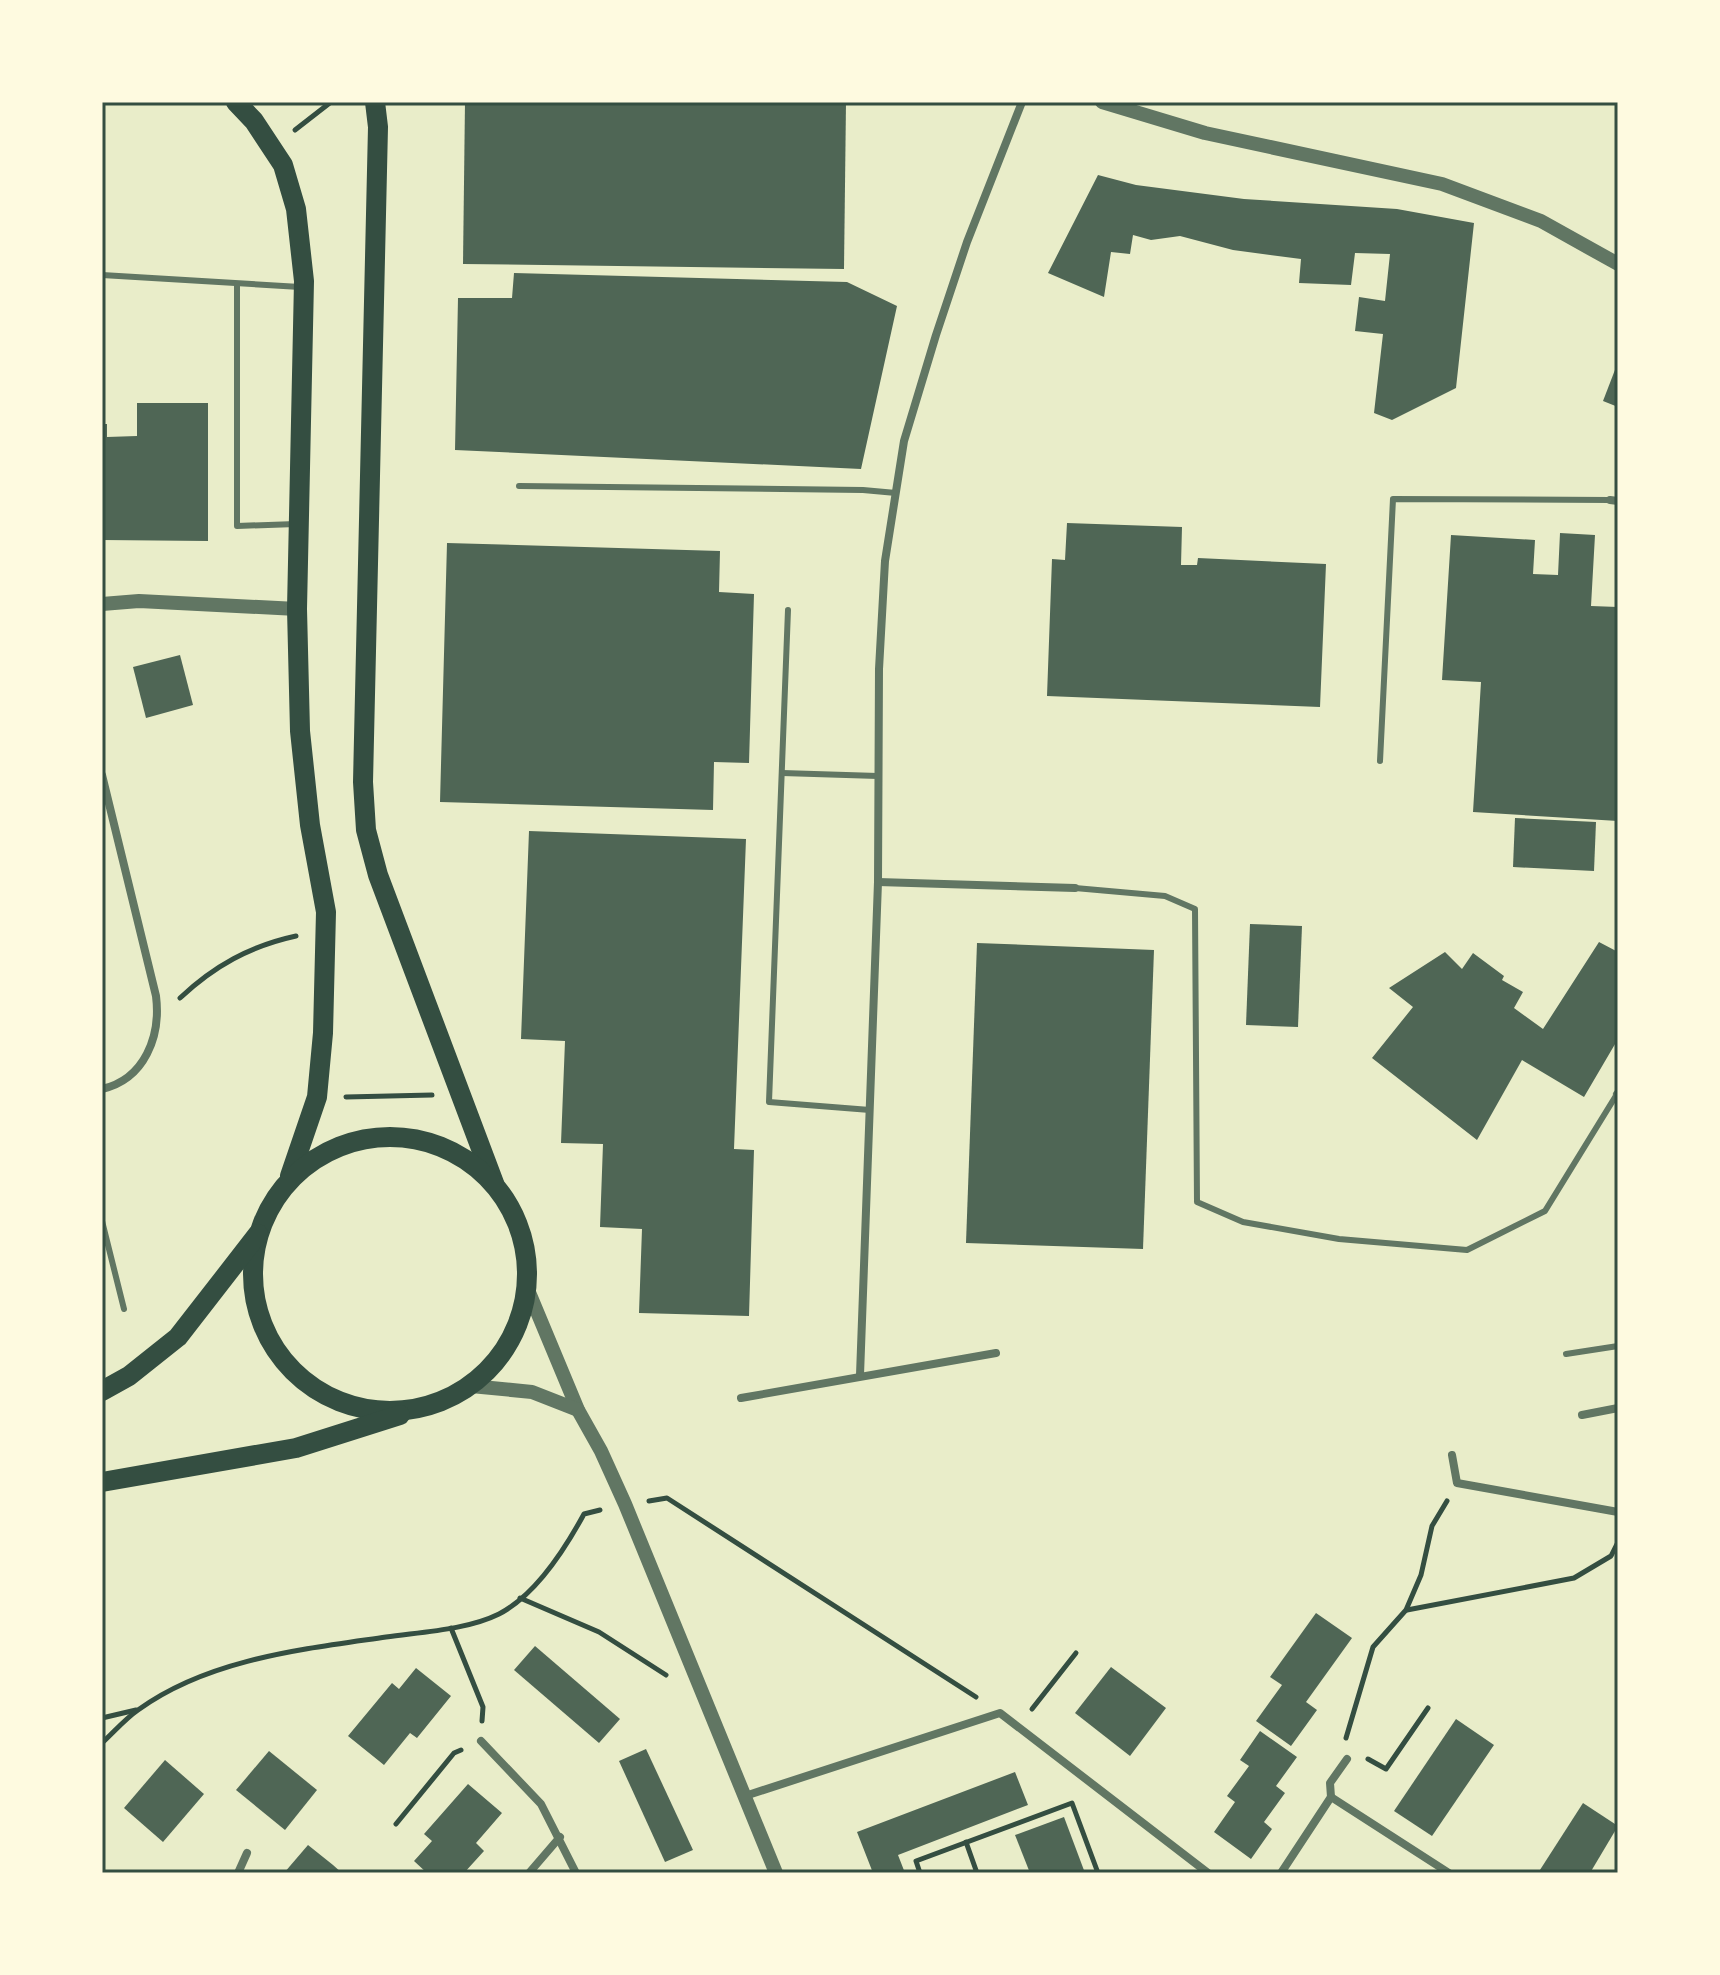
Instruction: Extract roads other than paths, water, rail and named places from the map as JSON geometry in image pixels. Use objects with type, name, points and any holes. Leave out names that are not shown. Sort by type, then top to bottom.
[{"type":"main road","points":[[102,1391],[129,1376],[178,1337],[258,1234],[290,1176],[317,1097],[323,1033],[326,912],[310,825],[300,731],[297,609],[304,288],[296,209],[283,165],[254,121],[236,102]]},
{"type":"main road","points":[[102,1482],[296,1448],[430,1406],[471,1386],[499,1360],[518,1327],[528,1290],[527,1251],[515,1215],[494,1183],[378,875],[366,830],[363,782],[378,127],[375,102]]},
{"type":"main road","points":[[290,1176],[346,1144],[386,1136],[426,1141],[463,1157],[494,1183]]},
{"type":"main road","points":[[258,1234],[252,1279],[260,1320],[280,1357],[310,1386],[348,1405],[389,1412],[430,1406]]},
{"type":"street","points":[[860,1375],[878,882],[879,669],[885,561],[904,441],[967,242],[1022,102]]},
{"type":"street","points":[[1102,102],[1205,133],[1442,184],[1541,221],[1618,264]]},
{"type":"street","points":[[102,604],[139,601],[297,609]]},
{"type":"street","points":[[102,775],[159,1018],[153,1045],[138,1067],[115,1086],[102,1089]]},
{"type":"street","points":[[878,882],[1075,888]]},
{"type":"street","points":[[528,1290],[578,1410],[625,1504],[776,1873]]},
{"type":"street","points":[[741,1398],[996,1353]]},
{"type":"street","points":[[471,1386],[532,1392],[578,1410]]},
{"type":"street","points":[[1582,1415],[1618,1408]]},
{"type":"street","points":[[1452,1455],[1457,1483],[1618,1512]]},
{"type":"street","points":[[745,1796],[1000,1713],[1208,1873]]},
{"type":"street","points":[[481,1741],[541,1804],[576,1873]]},
{"type":"street","points":[[1281,1873],[1331,1797],[1330,1783],[1347,1759]]},
{"type":"street","points":[[1331,1797],[1449,1873]]},
{"type":"street","points":[[529,1873],[560,1837]]},
{"type":"street","points":[[238,1873],[247,1853]]},
{"type":"lane","points":[[102,275],[304,288]]},
{"type":"lane","points":[[237,285],[237,526],[299,524]]},
{"type":"lane","points":[[519,486],[896,493]]},
{"type":"lane","points":[[1380,761],[1393,499],[1614,500]]},
{"type":"lane","points":[[788,610],[769,1102],[870,1110]]},
{"type":"lane","points":[[782,773],[878,776]]},
{"type":"lane","points":[[1075,888],[1165,896],[1195,909],[1197,1202],[1243,1222],[1339,1239],[1467,1250],[1545,1211],[1618,1093]]},
{"type":"lane","points":[[102,1221],[124,1309]]},
{"type":"lane","points":[[1566,1354],[1618,1346]]}]
